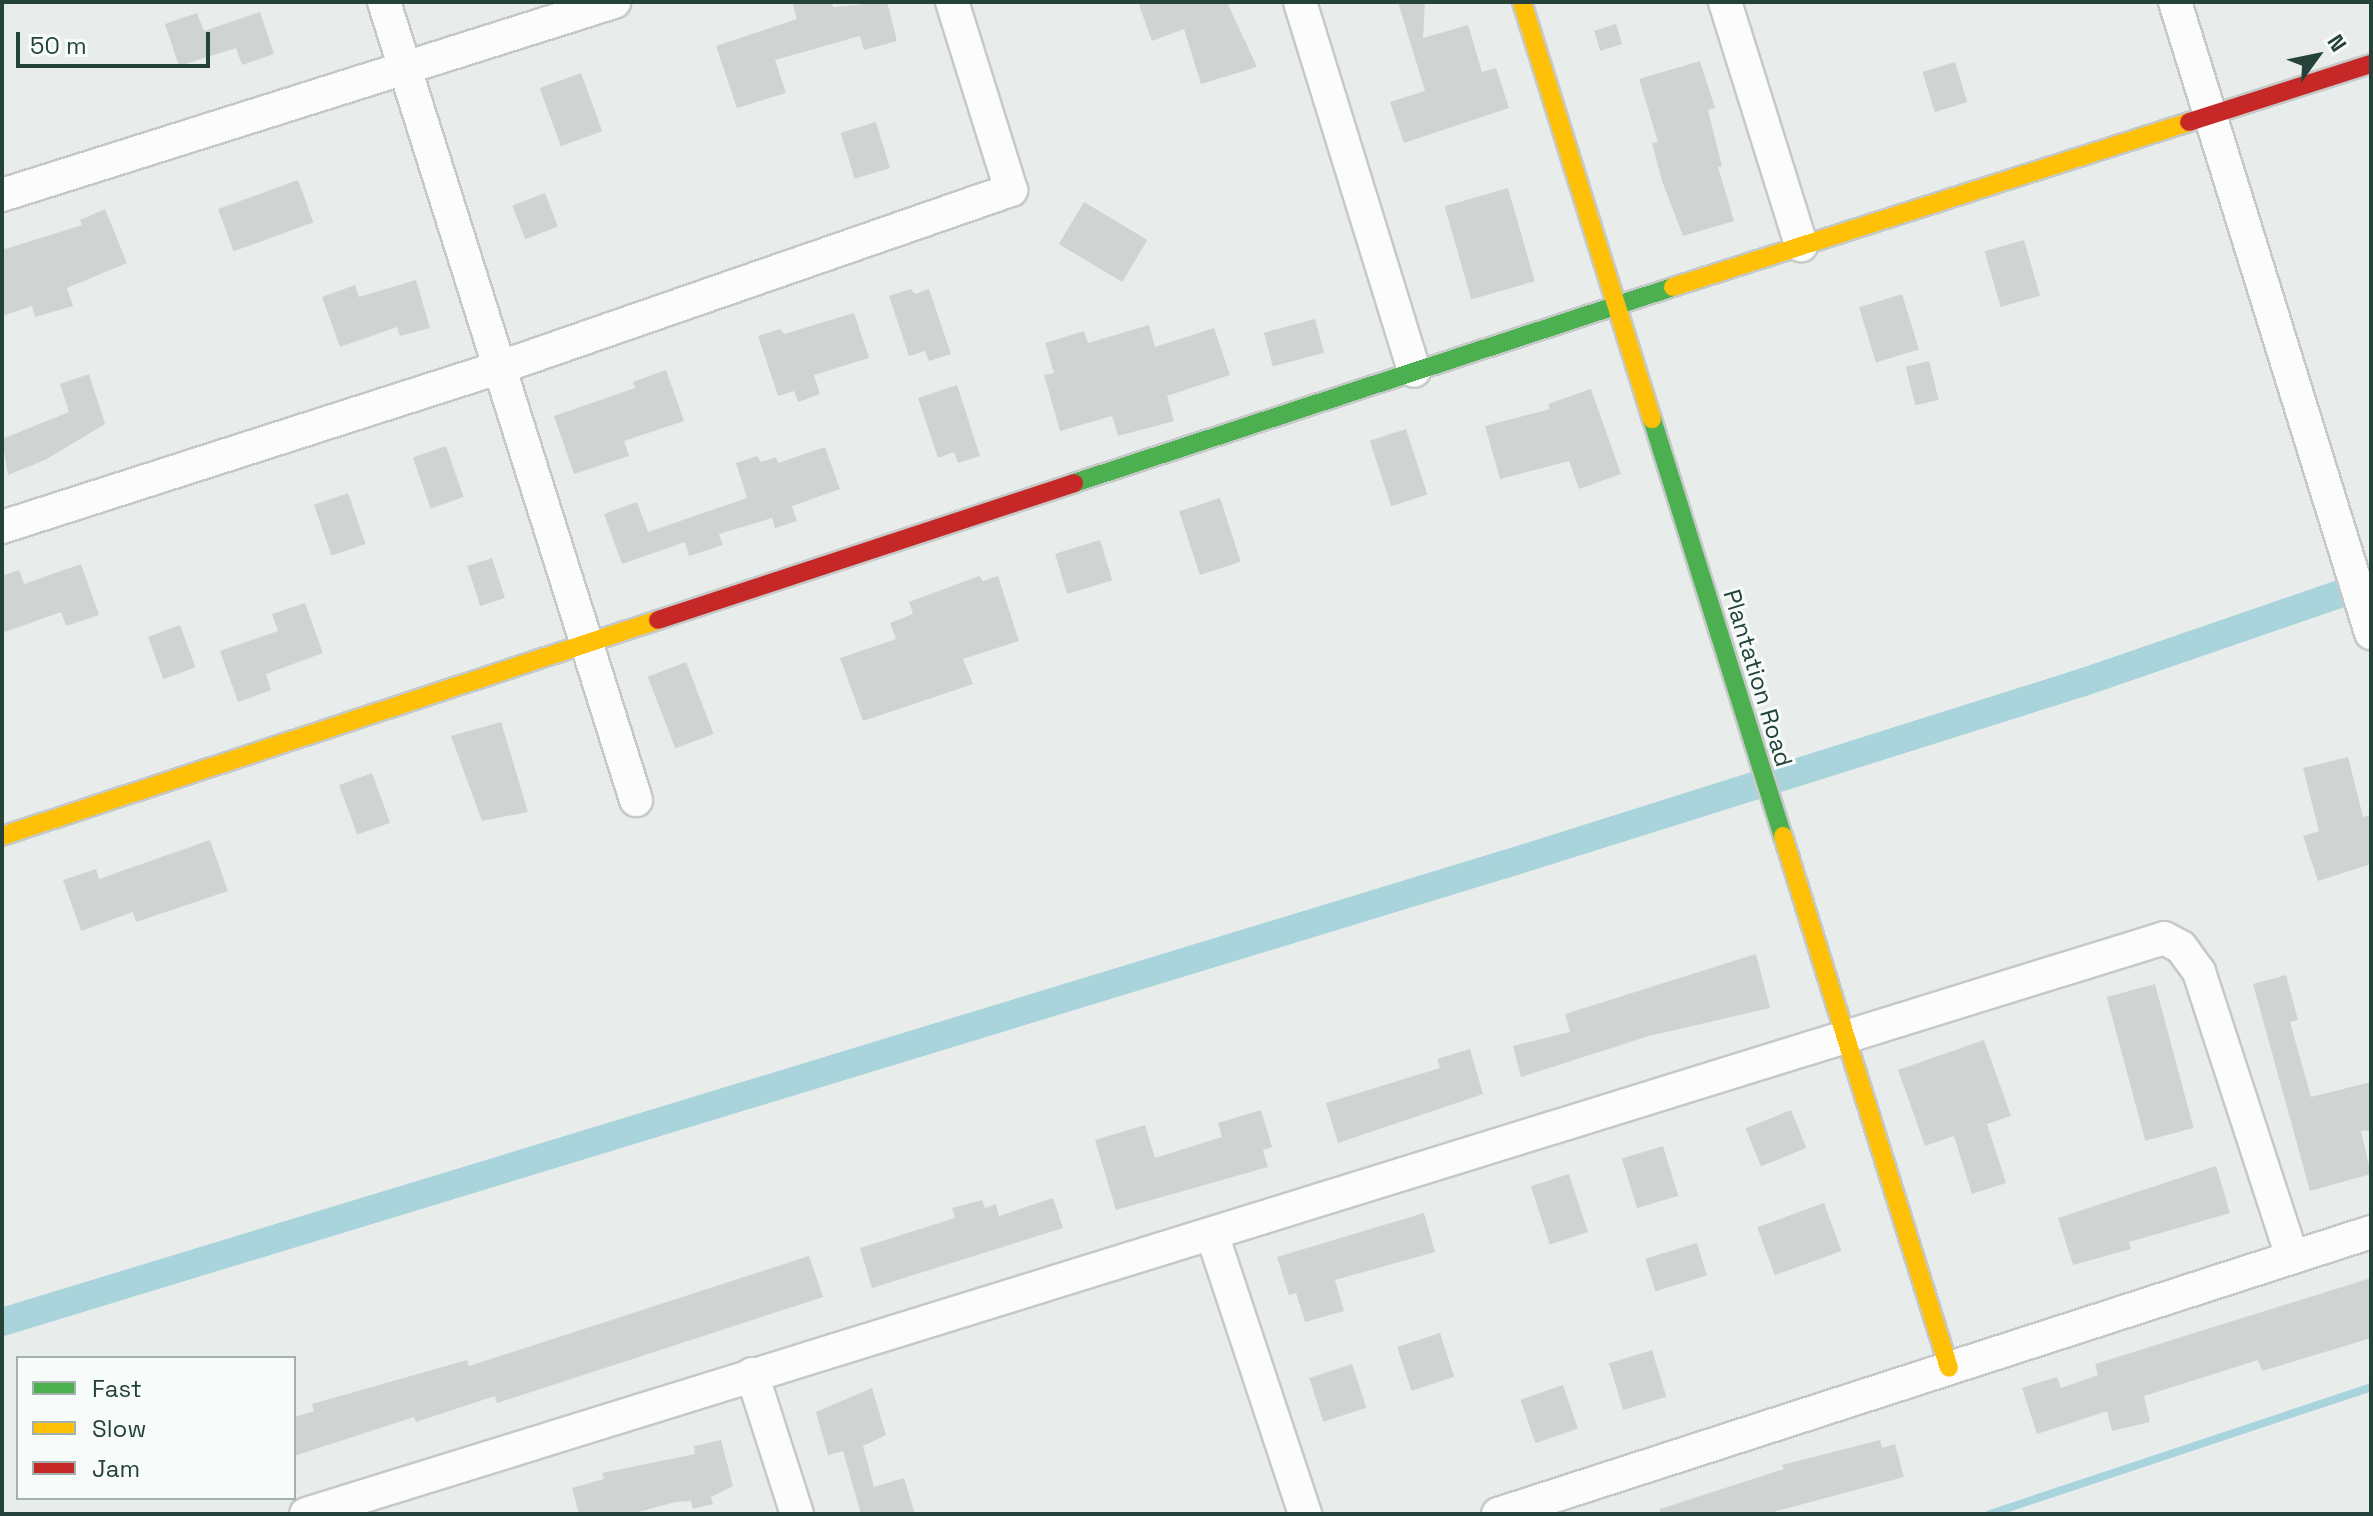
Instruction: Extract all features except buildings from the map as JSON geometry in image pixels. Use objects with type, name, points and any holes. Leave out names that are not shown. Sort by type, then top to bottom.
[{"type":"street","points":[[384,2],[636,800]]},
{"type":"street","points":[[2,195],[614,2]]},
{"type":"street","points":[[2,527],[501,367],[1011,190],[952,2]]},
{"type":"street","points":[[1300,2],[1414,371]]},
{"type":"street","name":"Plantation Road","points":[[1522,2],[1949,1368]]},
{"type":"street","points":[[1725,2],[1801,245]]},
{"type":"street","points":[[2175,2],[2371,633]]},
{"type":"street","points":[[2,836],[1615,305],[2371,64]]},
{"type":"street","points":[[306,1514],[752,1374],[1213,1237],[2164,938],[2181,947],[2199,972],[2292,1257]]},
{"type":"street","points":[[1498,1514],[2371,1232]]},
{"type":"street","points":[[1213,1237],[1305,1514]]},
{"type":"street","points":[[752,1374],[797,1514]]},
{"type":"waterway","points":[[2,1322],[1506,864],[2084,682],[2371,583]]},
{"type":"waterway","points":[[1990,1514],[2371,1387]]},
{"type":"traffic: fast","points":[[1074,483],[1673,287]]},
{"type":"traffic: fast","points":[[1652,419],[1783,836]]},
{"type":"traffic: slow","points":[[1522,2],[1652,419]]},
{"type":"traffic: slow","points":[[1673,287],[2189,122]]},
{"type":"traffic: slow","points":[[2,836],[658,620]]},
{"type":"traffic: slow","points":[[1783,836],[1949,1368]]},
{"type":"traffic: jam","points":[[2189,122],[2371,64]]},
{"type":"traffic: jam","points":[[658,620],[1074,483]]}]
